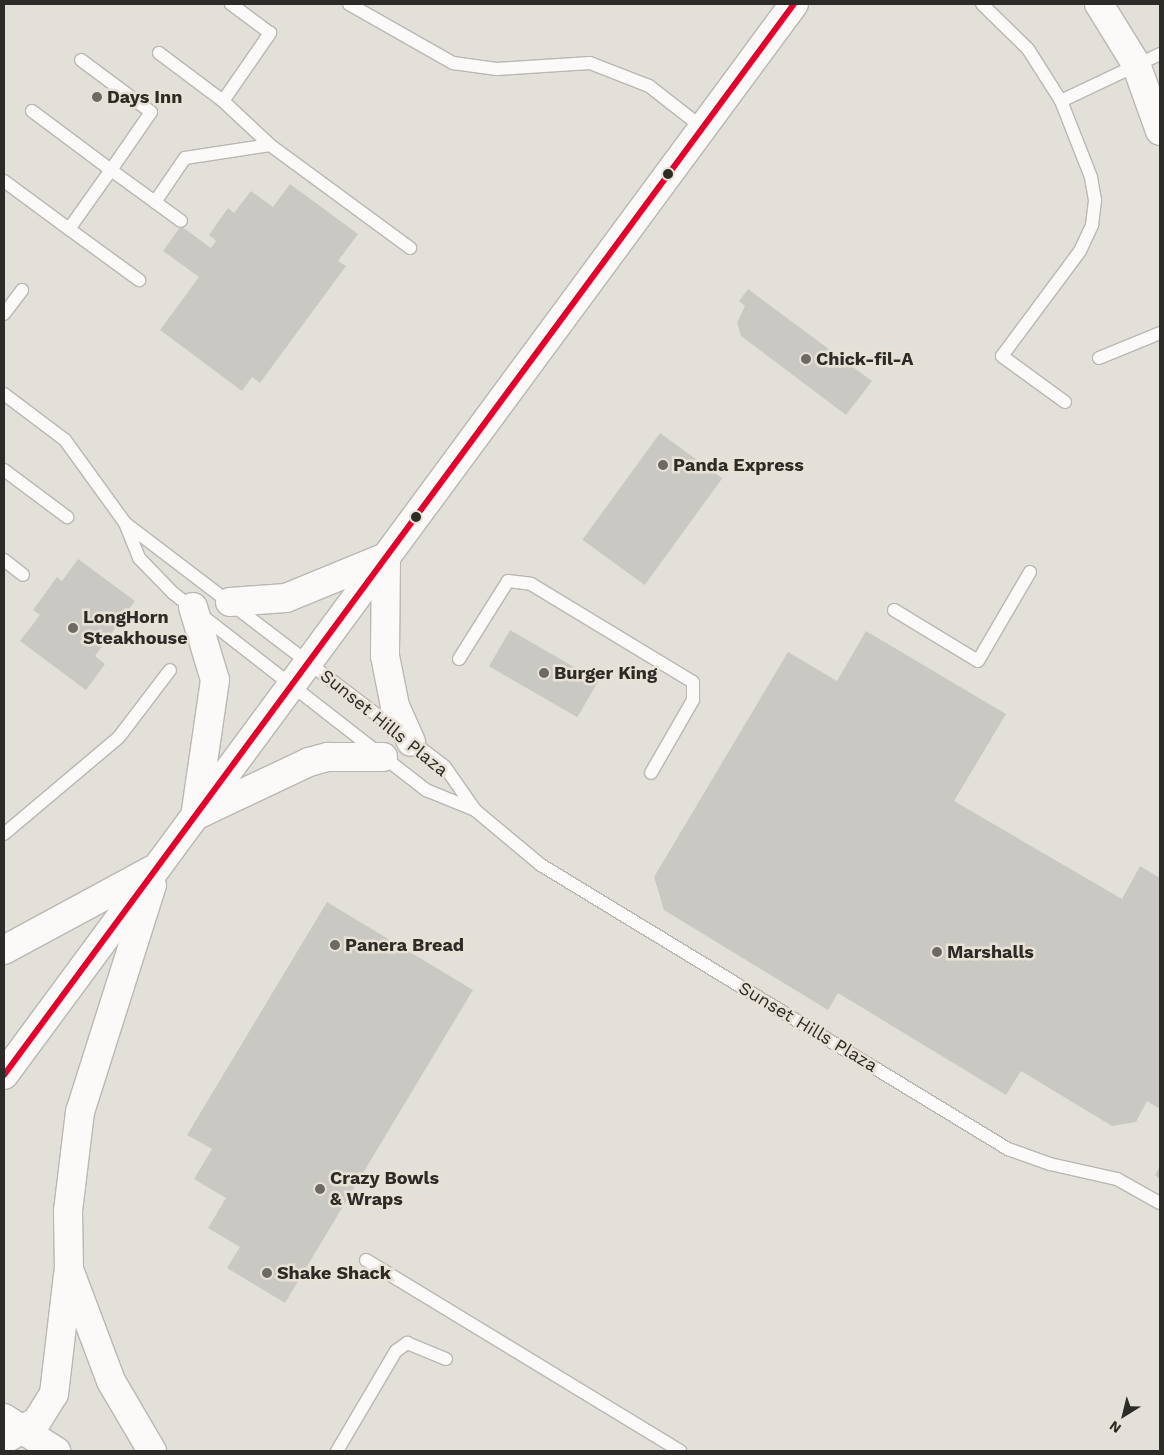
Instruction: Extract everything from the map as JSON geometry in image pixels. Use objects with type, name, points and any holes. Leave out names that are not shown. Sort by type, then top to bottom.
[{"type":"main road","points":[[4,1075],[794,4]]},
{"type":"main road","points":[[1099,4],[1148,59],[1160,131]]},
{"type":"main road","points":[[230,602],[286,598],[386,557]]},
{"type":"main road","points":[[386,557],[386,665],[395,706],[411,742]]},
{"type":"main road","points":[[193,608],[215,680],[196,815]]},
{"type":"main road","points":[[196,815],[309,762],[328,757],[383,757]]},
{"type":"main road","points":[[4,950],[157,867]]},
{"type":"main road","points":[[56,1451],[11,1430],[54,1394],[69,1269],[70,1166],[80,1112],[157,867]]},
{"type":"main road","points":[[69,1269],[111,1381],[152,1451]]},
{"type":"lane","points":[[223,101],[270,33],[231,4]]},
{"type":"lane","points":[[348,4],[453,63],[497,69],[590,63],[650,86],[703,128]]},
{"type":"lane","points":[[982,4],[1028,49],[1061,101],[1091,177],[1095,200],[1092,225],[1080,251],[1002,356],[1065,402]]},
{"type":"lane","points":[[159,53],[223,101],[270,145],[410,248]]},
{"type":"lane","points":[[1061,101],[1148,59]]},
{"type":"lane","points":[[69,229],[151,112],[80,60]]},
{"type":"lane","points":[[32,111],[181,221]]},
{"type":"lane","points":[[155,202],[185,158],[270,145]]},
{"type":"lane","points":[[4,181],[139,280]]},
{"type":"lane","points":[[4,314],[22,290]]},
{"type":"lane","points":[[1099,358],[1160,333]]},
{"type":"lane","points":[[4,394],[65,440],[125,523]]},
{"type":"lane","points":[[4,470],[66,517]]},
{"type":"lane","name":"Sunset Hills Plaza","points":[[125,523],[444,767],[475,810],[541,865],[1008,1149],[1050,1164],[1117,1179],[1160,1203]]},
{"type":"lane","name":"Sunset Hills Plaza","points":[[125,523],[138,558],[193,608],[426,790],[475,810]]},
{"type":"lane","points":[[4,560],[23,575]]},
{"type":"lane","points":[[894,610],[978,661],[1030,572]]},
{"type":"lane","points":[[459,659],[508,581],[531,584],[693,682],[693,700],[651,773]]},
{"type":"lane","points":[[4,834],[119,737],[170,670]]},
{"type":"lane","points":[[366,1260],[680,1451]]},
{"type":"lane","points":[[337,1451],[396,1351],[407,1343],[446,1360]]},
{"type":"building","points":[[290,184],[358,234],[338,261],[346,266],[260,383],[252,377],[242,391],[160,330],[199,277],[163,251],[181,226],[211,248],[216,241],[209,235],[228,208],[234,213],[251,191],[273,207]]},
{"type":"building","name":"Chick-fil-A","points":[[748,289],[872,381],[846,415],[741,336],[737,323],[745,306],[739,301]]},
{"type":"building","points":[[660,433],[722,478],[645,585],[582,540]]},
{"type":"building","name":"LongHorn Steakhouse","points":[[78,559],[135,601],[95,656],[105,664],[86,690],[20,641],[40,615],[33,610],[57,577],[62,581]]},
{"type":"building","name":"Burger King","points":[[510,630],[598,681],[577,717],[489,666]]},
{"type":"building","points":[[866,631],[1006,714],[954,801],[1122,899],[1140,866],[1160,878],[1160,1109],[1147,1101],[1136,1122],[1112,1126],[1021,1071],[1006,1095],[838,993],[828,1010],[664,910],[654,877],[788,652],[837,681]]},
{"type":"building","points":[[327,902],[473,990],[285,1303],[227,1268],[240,1247],[208,1228],[226,1198],[194,1179],[212,1149],[187,1135]]},
{"type":"building","points":[[1160,1166],[1160,1179],[1155,1175]]},
{"type":"transit line","points":[[4,1075],[794,4]]},
{"type":"place","name":"Days Inn","points":[[97,97]]},
{"type":"place","name":"Chick-fil-A","points":[[806,359]]},
{"type":"place","name":"Panda Express","points":[[663,465]]},
{"type":"place","name":"LongHorn Steakhouse","points":[[73,628]]},
{"type":"place","name":"Burger King","points":[[544,673]]},
{"type":"place","name":"Panera Bread","points":[[335,945]]},
{"type":"place","name":"Marshalls","points":[[937,952]]},
{"type":"place","name":"Crazy Bowls & Wraps","points":[[320,1189]]},
{"type":"place","name":"Shake Shack","points":[[267,1273]]}]
